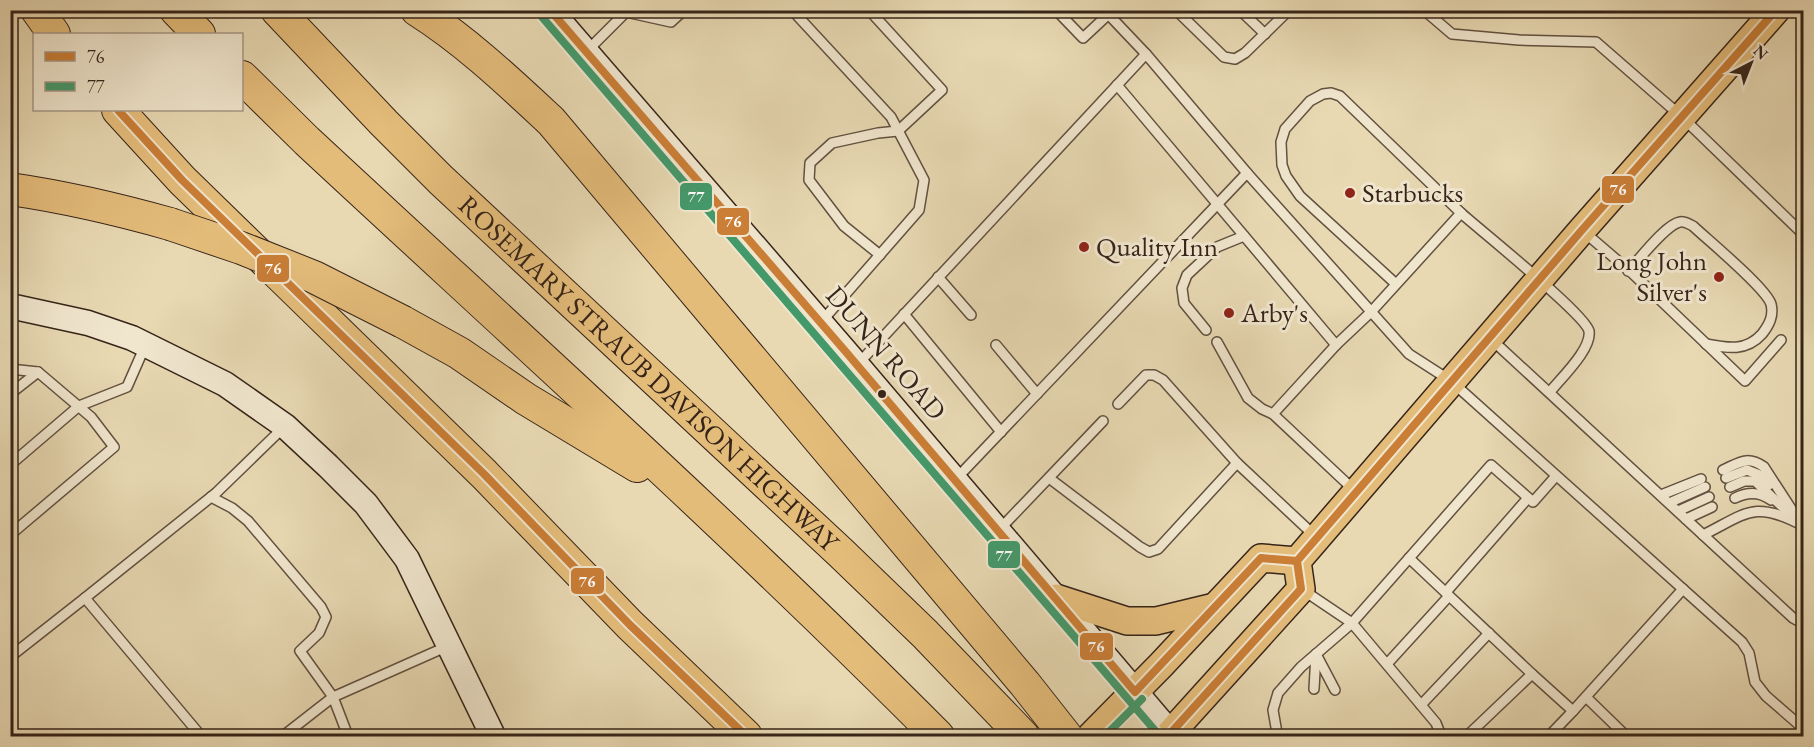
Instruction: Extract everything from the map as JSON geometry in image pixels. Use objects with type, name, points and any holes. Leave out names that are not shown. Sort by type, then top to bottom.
[{"type":"highway","points":[[37,10],[53,33]]},
{"type":"highway","points":[[176,10],[198,33]]},
{"type":"highway","name":"ROSEMARY STRAUB DAVISON HIGHWAY","points":[[277,10],[441,180],[841,553],[925,634],[1023,736]]},
{"type":"highway","points":[[417,10],[500,74],[551,121],[1025,684],[1066,736]]},
{"type":"highway","points":[[243,78],[798,597],[938,736]]},
{"type":"highway","points":[[119,111],[182,180],[484,474],[630,625],[746,736]]},
{"type":"highway","points":[[10,189],[102,205],[170,224],[242,248],[314,277],[459,353],[526,399],[693,501]]},
{"type":"main road","points":[[1171,736],[1301,589],[1297,561],[1539,279],[1776,10]]},
{"type":"main road","points":[[1091,736],[1261,558],[1297,561]]},
{"type":"main road","points":[[1056,598],[1127,621],[1156,621],[1215,607]]},
{"type":"street","name":"DUNN ROAD","points":[[550,10],[999,531],[1171,736]]},
{"type":"street","points":[[10,306],[88,323],[132,338],[225,384],[285,426],[366,504],[407,560],[493,736]]},
{"type":"lane","points":[[586,52],[627,11],[671,22],[684,10]]},
{"type":"lane","points":[[792,10],[891,117],[924,180],[919,210],[820,322]]},
{"type":"lane","points":[[870,10],[942,90],[898,131],[832,143],[810,163],[809,180],[844,226],[880,255]]},
{"type":"lane","points":[[1056,10],[1083,38],[1111,13],[1247,173],[1409,354],[1451,381],[1742,642],[1749,653],[1755,682],[1766,696],[1803,729]]},
{"type":"lane","points":[[1176,10],[1224,57],[1235,59],[1245,53],[1286,13],[1293,10]]},
{"type":"lane","points":[[1240,10],[1265,34]]},
{"type":"lane","points":[[1424,10],[1452,34],[1518,40],[1596,42],[1682,117],[1803,235]]},
{"type":"lane","points":[[857,365],[1146,54]]},
{"type":"lane","points":[[1117,85],[1336,345]]},
{"type":"lane","points":[[1396,284],[1300,196],[1286,176],[1280,153],[1285,129],[1310,101],[1323,94],[1331,93],[1340,96],[1461,213],[1539,279],[1584,321],[1589,332],[1587,346],[1550,392]]},
{"type":"lane","points":[[955,480],[1247,173]]},
{"type":"lane","points":[[1273,414],[1336,345],[1371,312],[1461,213]]},
{"type":"lane","points":[[1628,271],[1670,227],[1680,222],[1693,226],[1762,289],[1772,306],[1772,317],[1769,325],[1758,337],[1750,344],[1740,348],[1706,344]]},
{"type":"lane","points":[[1582,230],[1746,381],[1781,340]]},
{"type":"lane","points":[[1206,330],[1184,303],[1182,288],[1187,275],[1217,248],[1244,236]]},
{"type":"lane","points":[[938,277],[971,315]]},
{"type":"lane","points":[[904,314],[1001,432]]},
{"type":"lane","points":[[1489,337],[1793,618],[1803,624]]},
{"type":"lane","points":[[1217,342],[1248,398],[1273,414],[1356,492]]},
{"type":"lane","points":[[10,465],[79,406],[127,387],[146,345]]},
{"type":"lane","points":[[996,345],[1037,394]]},
{"type":"lane","points":[[10,369],[38,372],[91,417],[114,447],[10,535]]},
{"type":"lane","points":[[10,394],[38,372]]},
{"type":"lane","points":[[1118,404],[1146,375],[1154,375],[1163,380],[1237,463],[1317,538]]},
{"type":"lane","points":[[999,531],[1103,421]]},
{"type":"lane","points":[[10,657],[211,497],[285,426]]},
{"type":"lane","points":[[1748,460],[1755,461],[1764,467],[1802,526],[1755,481],[1727,478],[1748,460]]},
{"type":"lane","points":[[1049,478],[1149,552],[1158,549],[1237,463]]},
{"type":"lane","points":[[1280,736],[1277,733],[1273,710],[1278,693],[1301,667],[1352,623],[1491,465],[1533,502],[1556,476]]},
{"type":"lane","points":[[1661,495],[1703,483],[1669,503]]},
{"type":"lane","points":[[1735,498],[1748,492],[1766,496],[1802,526]]},
{"type":"lane","points":[[211,497],[232,508],[248,521],[321,607],[326,617],[318,633],[300,651],[333,697],[348,736]]},
{"type":"lane","points":[[1678,511],[1709,497]]},
{"type":"lane","points":[[1387,664],[1528,498]]},
{"type":"lane","points":[[1686,519],[1712,507]]},
{"type":"lane","points":[[1703,535],[1753,510],[1768,511],[1802,526]]},
{"type":"lane","points":[[1409,558],[1573,711]]},
{"type":"lane","points":[[1301,589],[1352,623],[1436,723],[1442,736]]},
{"type":"lane","points":[[1549,736],[1683,589]]},
{"type":"lane","points":[[85,598],[201,736]]},
{"type":"lane","points":[[1421,705],[1489,633]]},
{"type":"lane","points":[[283,736],[333,697],[448,646]]},
{"type":"lane","points":[[1314,689],[1316,654]]},
{"type":"lane","points":[[1316,654],[1335,690]]},
{"type":"lane","points":[[1467,736],[1532,674]]},
{"type":"lane","points":[[1586,697],[1626,736]]},
{"type":"transit line","name":"76","points":[[550,10],[846,352],[1135,692],[1261,558],[1297,561]]},
{"type":"transit line","name":"76","points":[[1168,736],[1301,589],[1297,561],[1582,230],[1776,10]]},
{"type":"transit line","name":"77","points":[[542,17],[1158,734]]},
{"type":"transit line","name":"76","points":[[119,111],[182,180],[484,474],[630,625],[746,736]]},
{"type":"transit line","name":"77","points":[[1105,736],[1142,699]]},
{"type":"place","name":"Starbucks","points":[[1350,193]]},
{"type":"place","name":"Quality Inn","points":[[1084,247]]},
{"type":"place","name":"Long John Silver's","points":[[1719,277]]},
{"type":"place","name":"Arby's","points":[[1229,313]]}]
